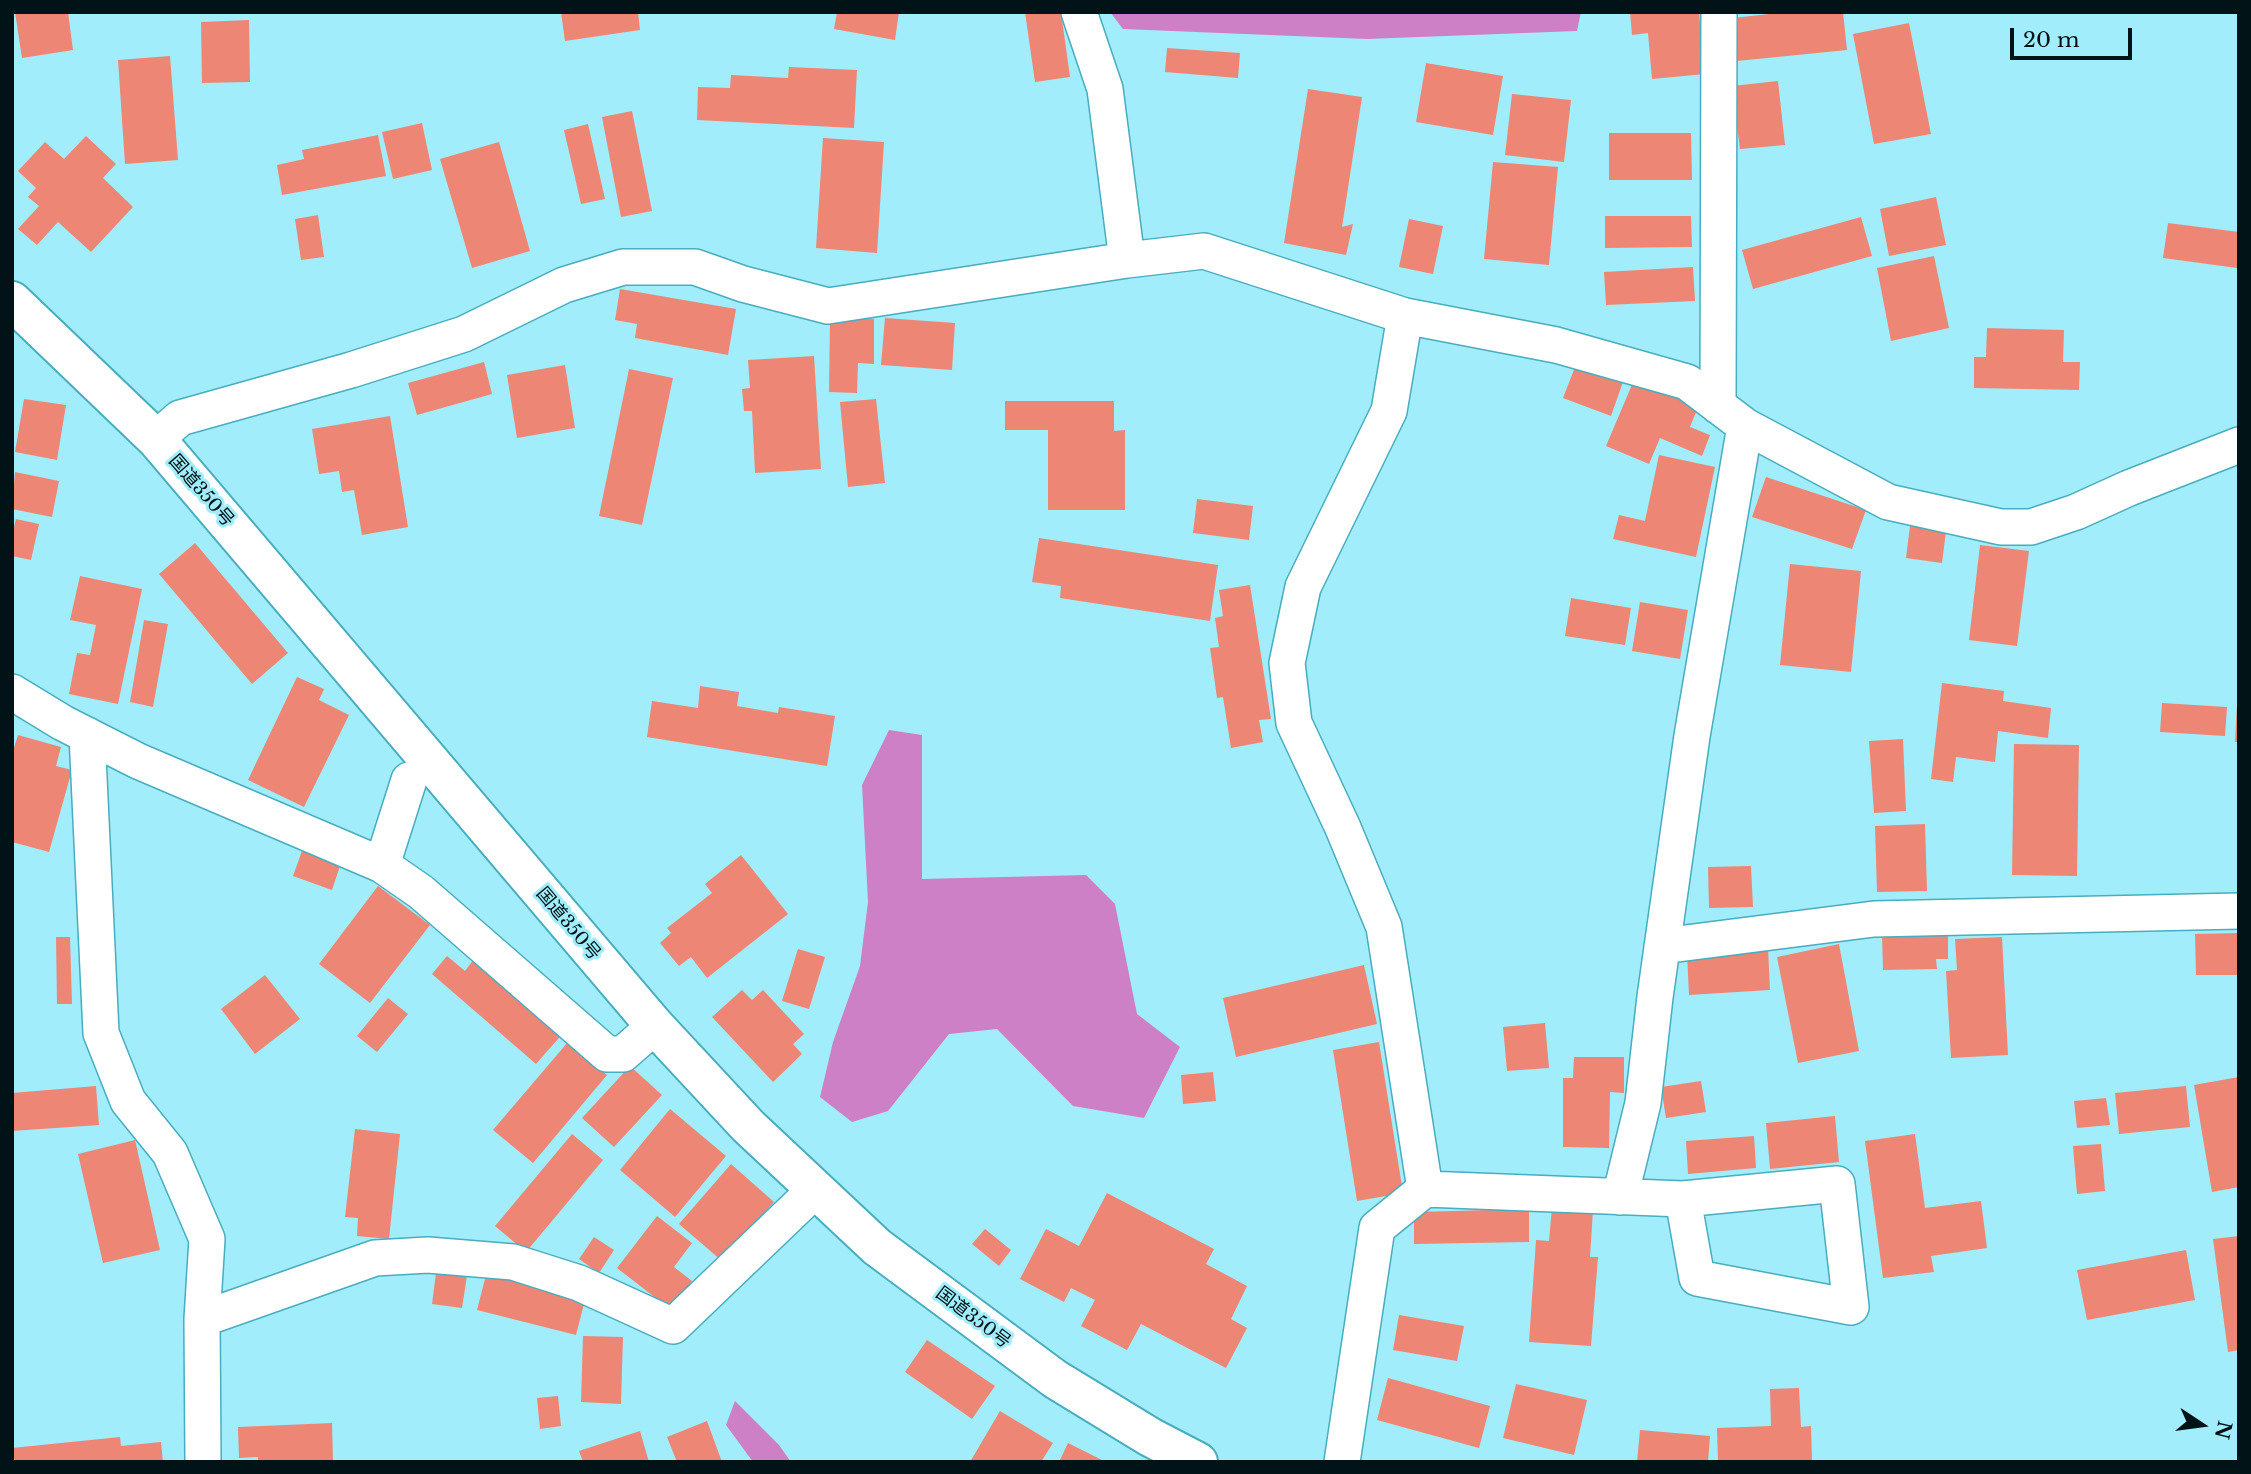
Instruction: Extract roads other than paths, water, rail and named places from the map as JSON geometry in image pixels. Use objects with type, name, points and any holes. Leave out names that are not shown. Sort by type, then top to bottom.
[{"type":"highway","name":"国道350号","points":[[12,301],[156,439],[655,1026],[748,1126],[877,1247],[1055,1379],[1150,1437],[1198,1462]]},
{"type":"street","points":[[1079,12],[1105,89],[1127,260]]},
{"type":"street","points":[[1620,1197],[1643,1103],[1731,416],[1718,12]]},
{"type":"street","points":[[156,439],[180,418],[351,370],[464,334],[564,285],[623,267],[695,267],[743,284],[828,306],[1127,260],[1204,251],[1405,316],[1556,345],[1687,382],[1731,416],[1888,502],[2001,527],[2031,527],[2076,512],[2129,488],[2239,446]]},
{"type":"street","points":[[1405,316],[1389,411],[1303,587],[1287,663],[1294,723],[1343,828],[1384,927],[1425,1189]]},
{"type":"street","points":[[12,692],[138,761],[382,865],[421,892],[607,1054],[623,1054],[655,1026]]},
{"type":"street","points":[[87,735],[101,1033],[128,1101],[170,1153],[207,1239],[202,1319],[202,1462]]},
{"type":"street","points":[[382,865],[409,780]]},
{"type":"street","points":[[1662,946],[1874,919],[2239,911]]},
{"type":"street","points":[[1342,1462],[1377,1228],[1425,1189],[1683,1199],[1837,1184],[1851,1307],[1697,1278],[1683,1199]]},
{"type":"street","points":[[202,1319],[375,1258],[428,1255],[513,1262],[579,1283],[673,1326],[815,1190]]}]
